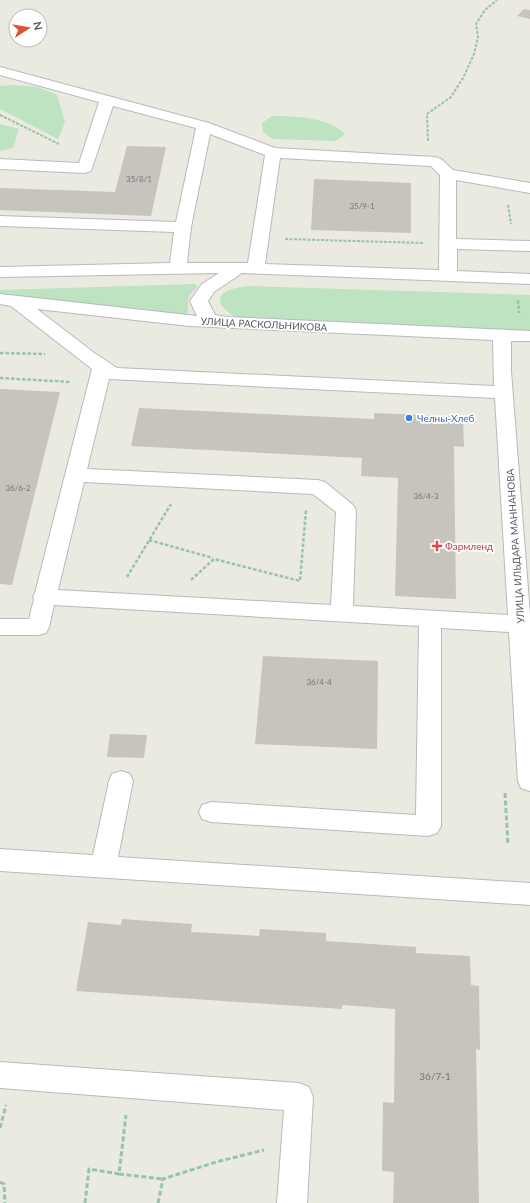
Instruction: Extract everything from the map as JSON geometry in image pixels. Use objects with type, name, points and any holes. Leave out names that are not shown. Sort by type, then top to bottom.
[{"type":"street","points":[[0,71],[204,126],[274,153],[435,162],[448,174],[530,188]]},
{"type":"street","points":[[0,164],[85,168],[107,100]]},
{"type":"street","points":[[178,268],[184,227],[204,126]]},
{"type":"street","points":[[256,268],[259,238],[274,153]]},
{"type":"street","points":[[448,174],[448,277]]},
{"type":"street","points":[[0,221],[184,227]]},
{"type":"street","points":[[448,244],[530,246]]},
{"type":"street","points":[[0,272],[178,268],[256,268],[448,277],[530,279]]},
{"type":"street","points":[[238,268],[208,288],[199,301],[208,320],[245,324]]},
{"type":"street","points":[[8,300],[100,375],[112,374],[504,392]]},
{"type":"street","name":"УЛИЦА РАСКОЛЬНИКОВА","points":[[8,300],[189,321],[530,336]]},
{"type":"street","name":"УЛИЦА ИЛЬДАРА МАННАНОВА","points":[[502,335],[502,371],[520,624],[527,685],[530,781]]},
{"type":"street","points":[[1,631],[38,627],[100,375]]},
{"type":"street","points":[[75,475],[318,487],[346,510],[342,614]]},
{"type":"street","points":[[44,598],[520,624]]},
{"type":"street","points":[[211,812],[428,826],[430,619]]},
{"type":"street","points":[[103,867],[121,781]]},
{"type":"street","points":[[0,860],[530,894]]},
{"type":"street","points":[[0,1075],[299,1097],[292,1203]]},
{"type":"path","points":[[427,130],[427,114],[451,97],[463,78],[474,54],[478,37],[476,24],[485,10],[497,0]]},
{"type":"path","points":[[0,115],[88,158]]},
{"type":"path","points":[[259,238],[448,244]]},
{"type":"path","points":[[518,300],[519,315]]},
{"type":"path","points":[[0,378],[100,375]]},
{"type":"path","points":[[112,601],[174,499]]},
{"type":"path","points":[[149,540],[214,559],[300,581],[306,505]]},
{"type":"path","points":[[166,604],[214,559]]},
{"type":"path","points":[[506,808],[508,844]]},
{"type":"path","points":[[119,1174],[130,1085]]},
{"type":"path","points":[[85,1203],[90,1169],[163,1179],[216,1162],[296,1142]]},
{"type":"path","points":[[158,1203],[163,1179]]},
{"type":"path","points":[[0,1182],[4,1184],[5,1203]]},
{"type":"green space","points":[[11,85],[38,87],[57,95],[65,122],[58,139],[0,109],[0,86]]},
{"type":"green space","points":[[272,116],[310,118],[329,124],[344,133],[343,136],[335,141],[273,139],[263,132],[262,123]]},
{"type":"green space","points":[[0,124],[19,129],[13,148],[0,151]]},
{"type":"green space","points":[[195,284],[198,287],[190,295],[188,301],[187,318],[0,296],[0,290]]},
{"type":"green space","points":[[250,286],[530,295],[530,333],[237,318],[227,311],[222,305],[220,300],[221,296],[232,289]]},
{"type":"building","points":[[524,9],[530,10],[530,19],[517,16]]},
{"type":"building","points":[[127,146],[166,147],[151,216],[0,210],[0,188],[115,192]]},
{"type":"building","points":[[314,179],[411,183],[411,233],[311,230]]},
{"type":"building","points":[[0,389],[60,392],[12,585],[0,584]]},
{"type":"building","points":[[139,408],[374,419],[374,413],[463,417],[464,447],[454,446],[456,599],[395,596],[398,478],[361,476],[362,458],[131,446]]},
{"type":"building","points":[[263,656],[378,661],[377,749],[255,744]]},
{"type":"building","points":[[110,734],[147,735],[144,758],[107,757]]},
{"type":"building","points":[[122,919],[192,924],[191,932],[259,936],[260,929],[326,933],[326,941],[416,947],[416,953],[470,956],[471,985],[479,986],[480,1050],[476,1049],[479,1203],[393,1203],[394,1172],[382,1171],[383,1102],[394,1103],[395,1009],[342,1005],[342,1009],[76,991],[88,922],[121,925]]},
{"type":"place","name":"Челны-Хлеб","points":[[409,418]]},
{"type":"place","name":"Фармленд","points":[[437,546]]}]
